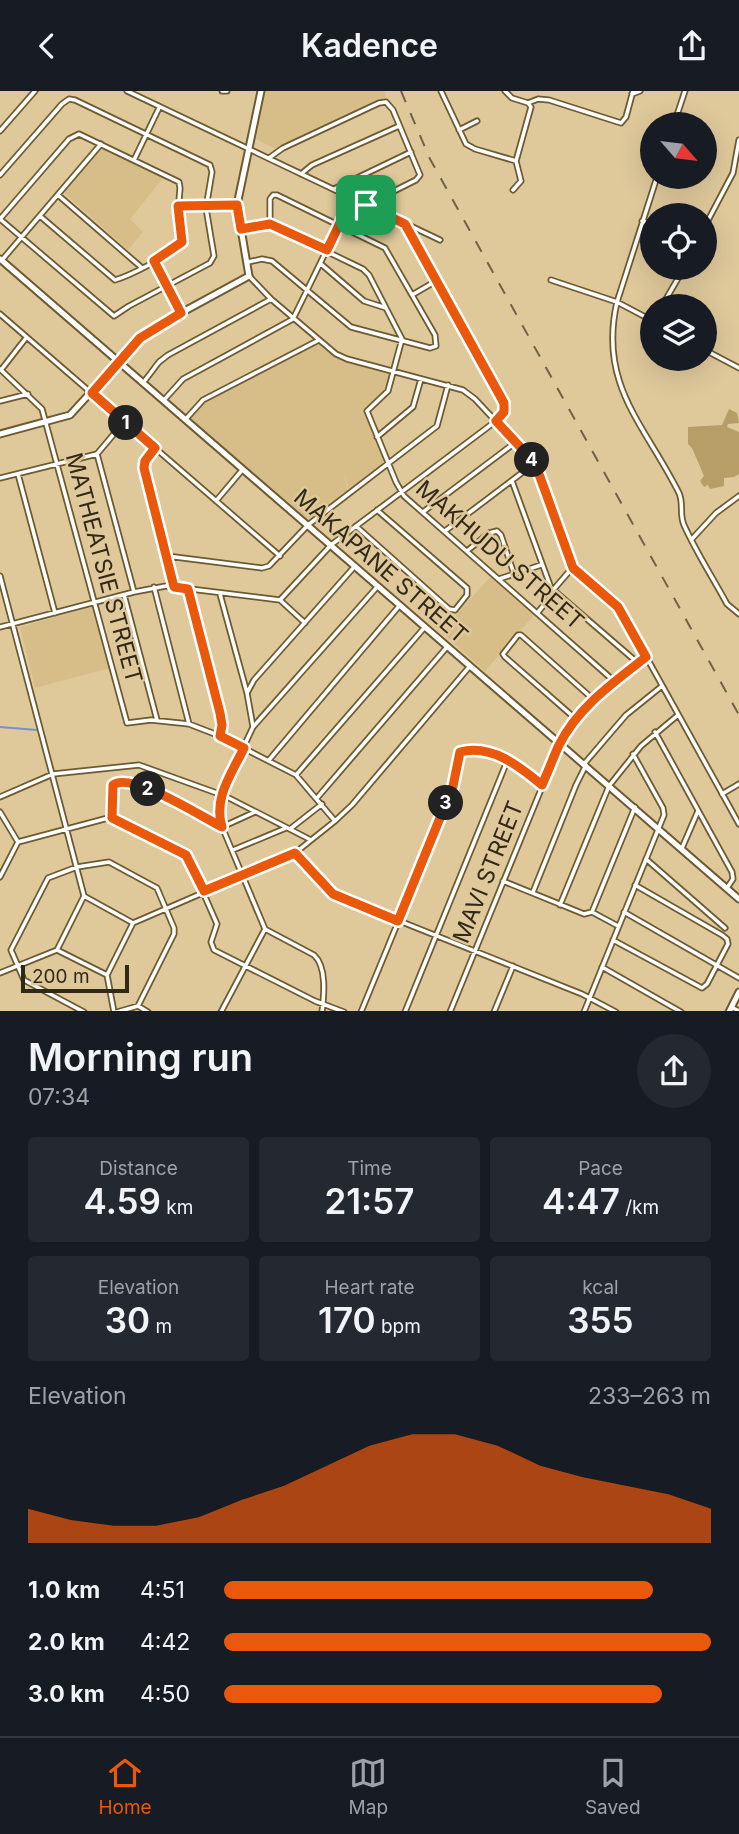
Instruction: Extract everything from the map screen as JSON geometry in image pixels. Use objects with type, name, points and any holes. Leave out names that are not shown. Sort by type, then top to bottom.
[{"type":"street","points":[[0,131],[35,91]]},
{"type":"street","points":[[127,91],[440,240]]},
{"type":"street","points":[[145,99],[147,91]]},
{"type":"street","points":[[222,91],[227,91]]},
{"type":"street","points":[[261,91],[237,205],[249,276],[293,319],[341,357],[448,385],[469,394],[517,442],[535,463],[573,568],[618,607],[739,824]]},
{"type":"street","points":[[441,91],[466,144],[471,148],[516,161]]},
{"type":"street","points":[[505,91],[512,98],[528,103],[538,99],[549,100],[621,123],[626,117],[633,93],[640,91]]},
{"type":"street","points":[[678,112],[685,91]]},
{"type":"street","points":[[0,175],[62,104],[69,99],[79,101],[210,165],[212,171],[206,205],[214,259],[112,316],[0,219],[71,137],[79,134],[178,181],[182,242],[154,261],[118,279],[112,278],[40,216]]},
{"type":"street","points":[[269,158],[278,151],[379,103],[388,103],[419,168],[419,178],[366,205]]},
{"type":"street","points":[[513,190],[521,181],[516,161],[531,109],[528,103]]},
{"type":"street","points":[[134,160],[159,107]]},
{"type":"street","points":[[459,129],[477,121]]},
{"type":"street","points":[[302,174],[312,165],[399,126]]},
{"type":"street","points":[[717,203],[733,173],[739,140]]},
{"type":"street","points":[[1,260],[101,144]]},
{"type":"street","points":[[334,189],[411,152]]},
{"type":"street","points":[[58,195],[141,267]]},
{"type":"street","points":[[248,262],[268,259],[351,327],[402,342],[434,347],[436,339],[385,248],[275,195],[270,199],[270,224]]},
{"type":"street","points":[[164,401],[183,379],[293,319],[352,198]]},
{"type":"street","points":[[178,206],[237,205]]},
{"type":"street","points":[[241,229],[270,224],[366,271],[399,331],[402,342],[393,371]]},
{"type":"street","points":[[280,600],[331,545],[496,421],[504,412],[504,403],[405,224]]},
{"type":"street","points":[[640,227],[617,302],[612,350],[617,377],[680,496],[682,521],[727,604],[739,614]]},
{"type":"street","name":"MAKAPANE STREET","points":[[1,260],[739,899]]},
{"type":"street","points":[[154,261],[181,313]]},
{"type":"street","points":[[321,264],[364,301],[386,308]]},
{"type":"street","points":[[0,434],[70,415],[146,332],[249,276]]},
{"type":"street","points":[[551,280],[617,302],[640,314]]},
{"type":"street","points":[[412,295],[436,281]]},
{"type":"street","points":[[143,383],[168,355],[271,299]]},
{"type":"street","points":[[0,314],[280,556]]},
{"type":"street","points":[[1,369],[27,338]]},
{"type":"street","points":[[185,420],[203,400],[318,340]]},
{"type":"street","points":[[717,356],[739,368]]},
{"type":"street","name":"MATHEATSIE STREET","points":[[1,369],[41,405],[127,723],[157,720]]},
{"type":"street","name":"MAKHUDU STREET","points":[[393,371],[388,390],[367,411],[400,491],[614,681]]},
{"type":"street","points":[[377,437],[411,410],[421,379]]},
{"type":"street","points":[[167,555],[262,568],[269,566],[307,525],[436,426],[448,385]]},
{"type":"street","points":[[0,401],[28,394]]},
{"type":"street","points":[[0,478],[97,454],[124,422]]},
{"type":"street","points":[[423,512],[517,442]]},
{"type":"street","points":[[155,448],[145,461],[144,468],[174,587]]},
{"type":"street","points":[[97,454],[134,592]]},
{"type":"street","points":[[445,531],[535,463]]},
{"type":"street","points":[[216,501],[243,469]]},
{"type":"street","points":[[18,474],[55,613]]},
{"type":"street","points":[[512,481],[541,565],[554,591],[638,663]]},
{"type":"street","points":[[692,539],[716,513],[739,496]]},
{"type":"street","points":[[356,526],[449,609],[455,610],[467,596],[468,590],[377,510]]},
{"type":"street","points":[[467,551],[489,533],[497,531],[501,535],[514,574]]},
{"type":"street","points":[[499,579],[541,565]]},
{"type":"street","points":[[247,694],[254,680],[355,566]]},
{"type":"street","points":[[538,613],[573,568]]},
{"type":"street","points":[[0,576],[84,895],[57,950],[0,973]]},
{"type":"street","points":[[322,1011],[322,969],[317,957],[265,929],[222,827],[218,811],[221,795],[253,727],[378,586]]},
{"type":"street","points":[[154,587],[190,725]]},
{"type":"street","points":[[0,627],[154,587],[280,600],[305,623]]},
{"type":"street","points":[[188,589],[220,713],[220,736]]},
{"type":"street","points":[[220,594],[247,694],[253,727]]},
{"type":"street","points":[[124,595],[157,720],[190,725],[220,736],[296,775],[335,821]]},
{"type":"street","points":[[269,760],[400,605]]},
{"type":"street","points":[[296,775],[425,627]]},
{"type":"street","points":[[577,720],[505,657],[503,653],[516,636],[521,635],[594,700]]},
{"type":"street","points":[[317,798],[447,647]]},
{"type":"street","name":"MAVI STREET","points":[[450,1011],[560,743],[594,700],[646,657]]},
{"type":"street","points":[[148,1011],[138,1006],[115,1011],[107,975],[133,923],[295,853],[335,821],[470,666]]},
{"type":"street","points":[[533,892],[585,765],[606,736],[634,707],[663,686]]},
{"type":"street","points":[[561,902],[609,786],[633,754],[677,715]]},
{"type":"street","points":[[654,733],[732,871],[733,879],[727,888]]},
{"type":"street","points":[[361,1011],[453,786],[458,754],[467,751],[508,759],[542,785]]},
{"type":"street","points":[[584,1011],[664,811],[633,754]]},
{"type":"street","points":[[405,1011],[508,759]]},
{"type":"street","points":[[0,797],[52,774],[139,765],[221,795],[311,840]]},
{"type":"street","points":[[112,818],[113,785],[118,781],[141,785],[222,827]]},
{"type":"street","points":[[722,794],[739,784]]},
{"type":"street","points":[[232,851],[288,829],[322,804]]},
{"type":"street","points":[[503,881],[561,902],[586,915],[592,912],[635,807]]},
{"type":"street","points":[[682,848],[698,811]]},
{"type":"street","points":[[0,812],[18,842]]},
{"type":"street","points":[[222,827],[255,812]]},
{"type":"street","points":[[0,877],[18,842],[67,827],[112,818],[186,855],[204,891],[216,924],[212,948],[323,1005],[344,1011]]},
{"type":"street","points":[[295,853],[333,894],[589,997],[616,1011]]},
{"type":"street","points":[[646,859],[725,928]]},
{"type":"street","points":[[85,1011],[29,983],[17,966],[12,946],[42,887],[51,876],[77,867],[105,862],[155,886],[174,930],[138,1006]]},
{"type":"street","points":[[613,940],[697,987],[704,988],[728,944],[727,939],[715,930],[635,885]]},
{"type":"street","points":[[84,895],[133,923]]},
{"type":"street","points":[[592,912],[618,926]]},
{"type":"street","points":[[624,912],[739,978]]},
{"type":"street","points":[[715,930],[717,921]]},
{"type":"street","points":[[221,1011],[265,929]]},
{"type":"street","points":[[57,950],[107,975]]},
{"type":"street","points":[[495,1011],[513,966]]},
{"type":"street","points":[[602,967],[681,1011]]},
{"type":"street","points":[[739,992],[730,1009],[739,1011]]},
{"type":"shaded area","points":[[266,91],[384,91],[386,97],[275,149],[256,139]]},
{"type":"shaded area","points":[[103,146],[164,177],[130,219],[143,232],[128,250],[64,193]]},
{"type":"shaded area","points":[[316,342],[338,359],[391,373],[387,391],[369,410],[385,463],[349,490],[344,474],[348,494],[311,522],[190,418],[202,402]]},
{"type":"shaded area","points":[[729,409],[737,413],[739,423],[728,424],[727,427],[739,432],[739,474],[724,478],[724,486],[710,489],[708,485],[704,487],[700,481],[704,476],[688,444],[688,427],[722,425]]},
{"type":"shaded area","points":[[491,576],[536,613],[485,671],[441,632]]},
{"type":"shaded area","points":[[92,607],[110,668],[35,688],[20,627]]},
{"type":"waterway","points":[[0,727],[37,730]]},
{"type":"railway","points":[[401,91],[430,159],[739,715]]},
{"type":"route","points":[[352,198],[366,205],[405,224],[504,403],[504,412],[496,421],[535,463],[573,568],[618,607],[646,657],[606,688],[582,714],[560,743],[542,785],[503,756],[467,751],[458,754],[455,782],[398,921],[333,894],[295,853],[204,891],[186,855],[112,818],[112,788],[118,781],[141,785],[222,827],[218,811],[221,795],[244,748],[220,736],[220,713],[188,589],[174,587],[143,465],[155,448],[92,393],[146,332],[181,313],[154,261],[182,242],[178,206],[237,205],[241,229],[270,224],[327,250],[352,198]]}]
